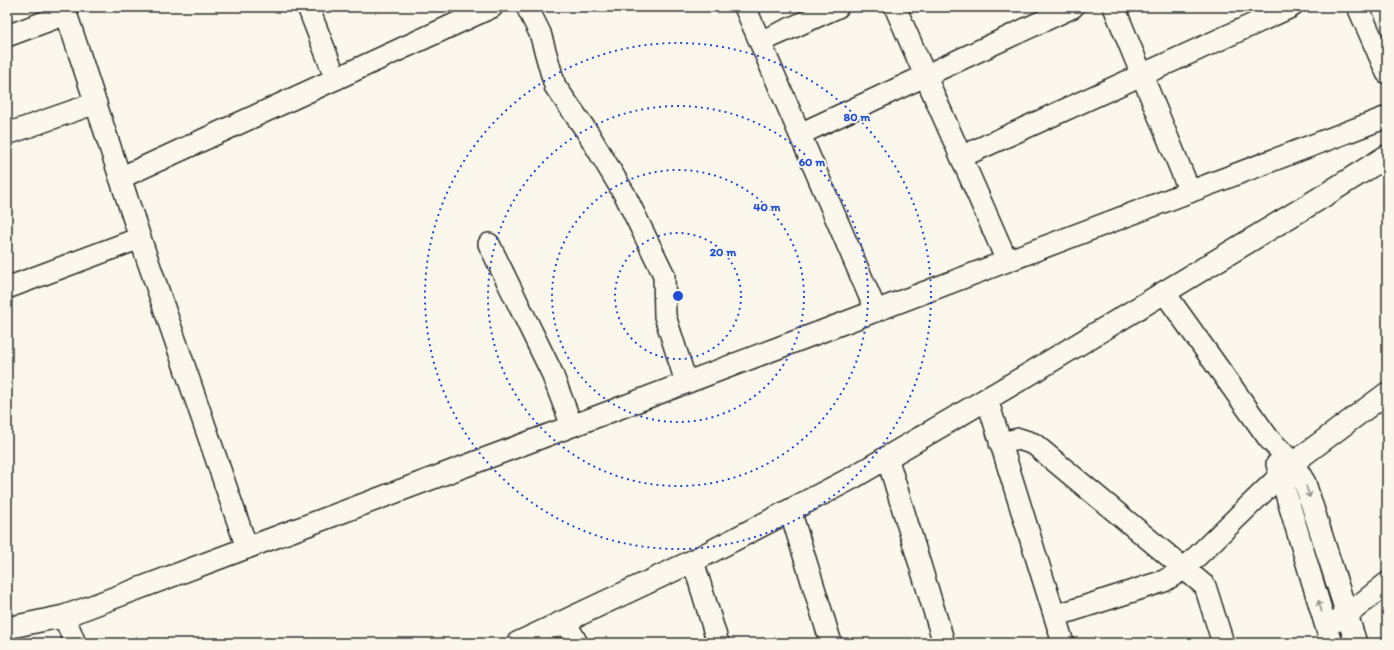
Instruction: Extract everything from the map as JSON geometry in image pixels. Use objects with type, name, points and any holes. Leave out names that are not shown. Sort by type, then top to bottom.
[{"type":"street","points":[[308,7],[336,79]]},
{"type":"street","points":[[120,178],[492,7]]},
{"type":"street","points":[[527,7],[540,33],[555,86],[588,133],[625,195],[664,275],[665,316],[686,382]]},
{"type":"street","points":[[745,7],[876,311]]},
{"type":"street","points":[[760,42],[838,7]]},
{"type":"street","points":[[895,7],[1007,261]]},
{"type":"street","points":[[800,134],[1073,7]]},
{"type":"street","points":[[1114,7],[1190,192]]},
{"type":"street","points":[[961,157],[1291,7]]},
{"type":"street","points":[[1358,7],[1387,73]]},
{"type":"street","points":[[7,36],[65,10],[140,238],[246,548]]},
{"type":"street","points":[[7,134],[96,103]]},
{"type":"street","points":[[7,628],[64,616],[572,426],[1387,117]]},
{"type":"street","points":[[518,643],[693,562],[852,478],[987,399],[1387,156]]},
{"type":"street","points":[[7,288],[140,238]]},
{"type":"street","points":[[489,244],[551,370],[572,426]]},
{"type":"street","points":[[1164,292],[1269,439],[1287,469],[1328,635]]},
{"type":"street","points":[[1055,616],[1164,581],[1185,568],[1287,469],[1387,393]]},
{"type":"street","points":[[987,399],[1063,643]]},
{"type":"street","points":[[1000,443],[1019,439],[1034,444],[1206,586],[1223,643]]},
{"type":"street","points":[[887,457],[944,643]]},
{"type":"street","points":[[1287,469],[1306,483],[1356,643]]},
{"type":"street","points":[[790,510],[831,643]]},
{"type":"street","points":[[693,562],[718,643]]},
{"type":"street","points":[[1328,635],[1347,614],[1387,583]]},
{"type":"street","points":[[64,616],[75,643]]},
{"type":"street","points":[[565,622],[576,643]]}]
